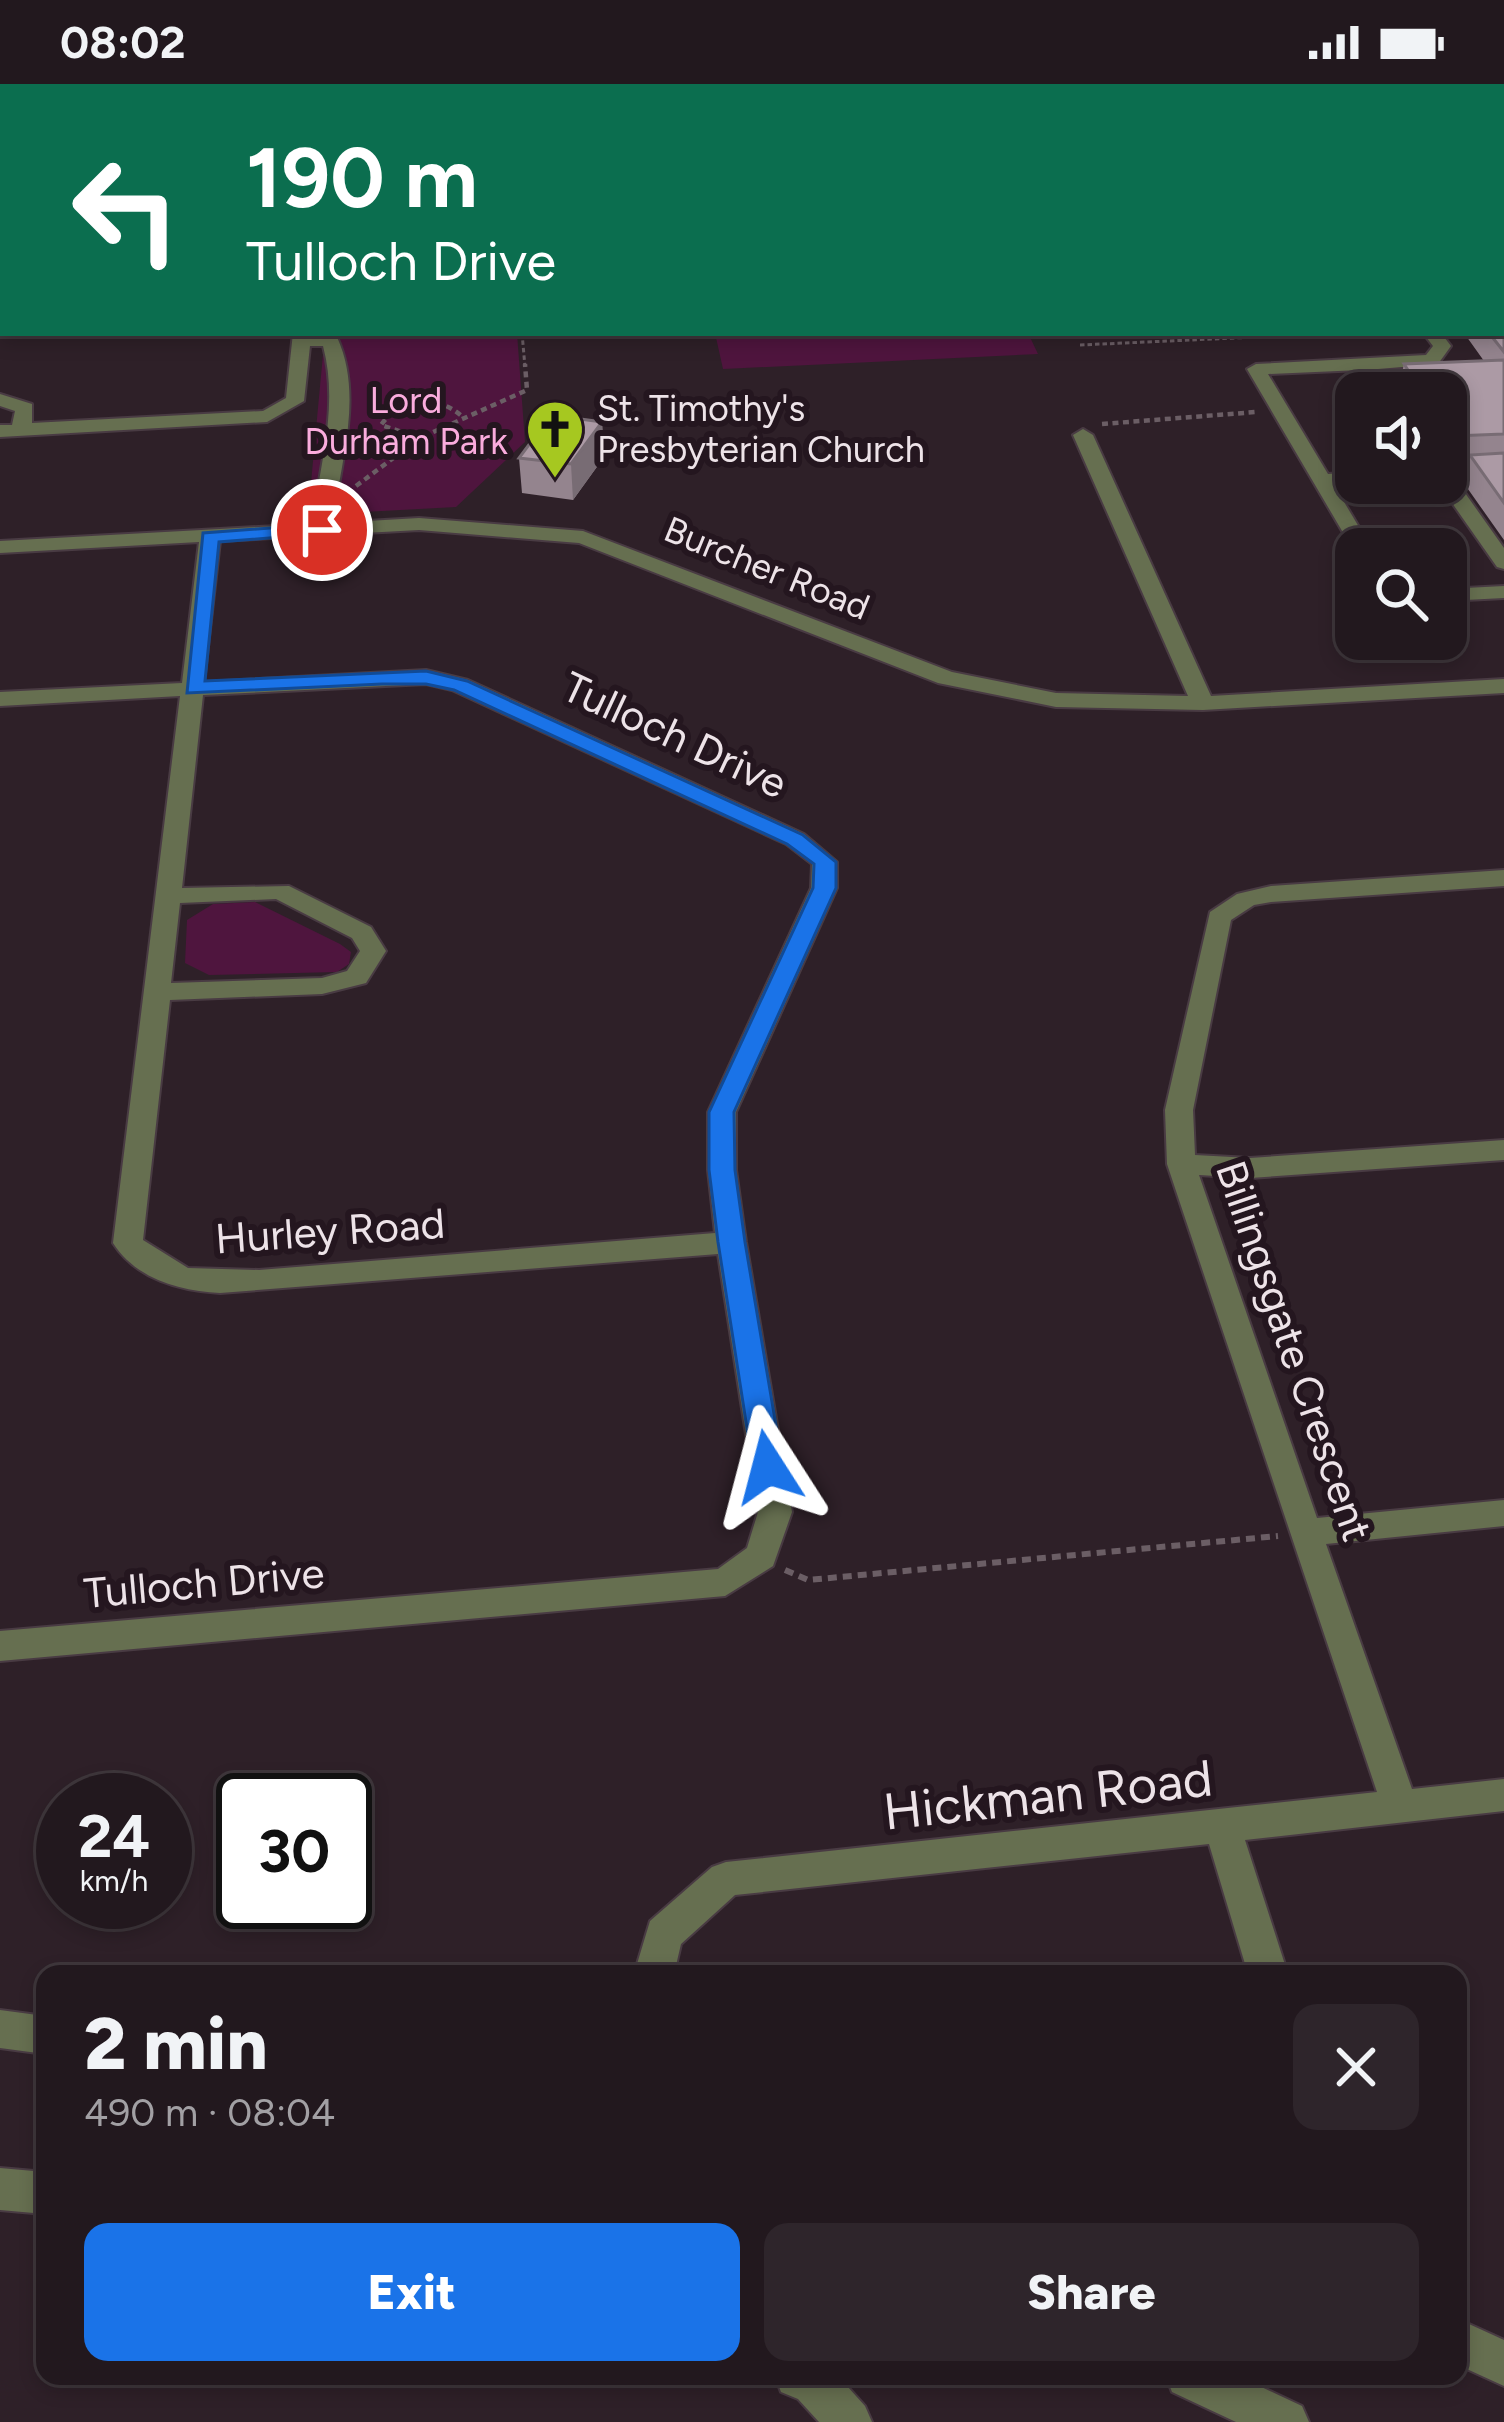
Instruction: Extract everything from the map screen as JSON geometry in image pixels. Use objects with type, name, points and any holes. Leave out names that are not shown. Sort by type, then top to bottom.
[{"type":"street","points":[[1350,528],[1256,369],[1432,360],[1442,346],[1434,336]]},
{"type":"street","points":[[11,431],[267,416],[295,401],[302,337],[331,341],[344,398],[322,530]]},
{"type":"street","points":[[1366,364],[1372,372]]},
{"type":"street","points":[[0,400],[26,408],[11,431]]},
{"type":"street","points":[[1083,435],[1203,703]]},
{"type":"street","points":[[1321,479],[1335,479]]},
{"type":"street","points":[[1467,500],[1504,563]]},
{"type":"street","name":"Burcher Road","points":[[0,547],[418,524],[584,536],[946,678],[1056,700],[1203,703],[1504,686]]},
{"type":"street","name":"Hurley Road","points":[[210,537],[128,1243],[153,1267],[188,1282],[259,1281],[731,1242]]},
{"type":"street","points":[[1467,594],[1504,592]]},
{"type":"street","name":"Tulloch Drive","points":[[0,699],[404,677],[460,685],[795,839],[825,862],[824,888],[722,1112],[722,1170],[731,1242],[775,1512],[761,1556],[725,1582],[0,1646]]},
{"type":"street","name":"Billingsgate Crescent","points":[[1401,1809],[1227,1308],[1181,1163],[1179,1110],[1220,916],[1246,899],[1271,894],[1504,878]]},
{"type":"street","points":[[158,992],[322,986],[357,977],[373,951],[362,933],[280,891],[170,896]]},
{"type":"street","points":[[1181,1163],[1250,1168],[1504,1150]]},
{"type":"street","points":[[1308,1532],[1504,1513]]},
{"type":"street","name":"Hickman Road","points":[[657,1965],[664,1934],[726,1879],[1504,1795]]},
{"type":"street","points":[[1223,1828],[1265,1965]]},
{"type":"street","points":[[0,2029],[36,2034]]},
{"type":"street","points":[[0,2189],[36,2192]]},
{"type":"street","points":[[1467,2346],[1504,2364]]},
{"type":"street","points":[[816,2385],[849,2422]]},
{"type":"street","points":[[1207,2385],[1286,2422]]},
{"type":"path","points":[[326,494],[357,485],[420,438],[527,390],[522,336]]},
{"type":"path","points":[[1080,345],[1242,336]]},
{"type":"path","points":[[420,438],[381,425],[391,409],[426,400],[447,404],[464,418]]},
{"type":"path","points":[[1083,435],[1103,423],[1129,418],[1280,411]]},
{"type":"path","points":[[761,1556],[808,1580],[1308,1532]]},
{"type":"green space","name":"Lord Durham Park","points":[[325,336],[517,336],[525,442],[456,507],[308,515]]},
{"type":"green space","points":[[716,336],[1029,336],[1038,354],[723,369]]},
{"type":"green space","points":[[255,902],[340,944],[351,952],[349,964],[337,972],[209,975],[185,963],[187,920],[213,904]]},
{"type":"building","points":[[1491,336],[1504,336],[1504,352]]},
{"type":"building","points":[[1504,360],[1504,434],[1467,435],[1467,372],[1409,372],[1404,364]]},
{"type":"building","points":[[551,415],[602,422],[571,464],[519,458]]},
{"type":"building","points":[[1504,453],[1504,503],[1470,455]]},
{"type":"place","name":"St. Timothy's Presbyterian Church","points":[[555,480]]},
{"type":"route","points":[[322,530],[210,537],[194,688],[426,677],[460,685],[795,839],[825,862],[824,888],[722,1112],[722,1170],[731,1242],[768,1467]]}]
